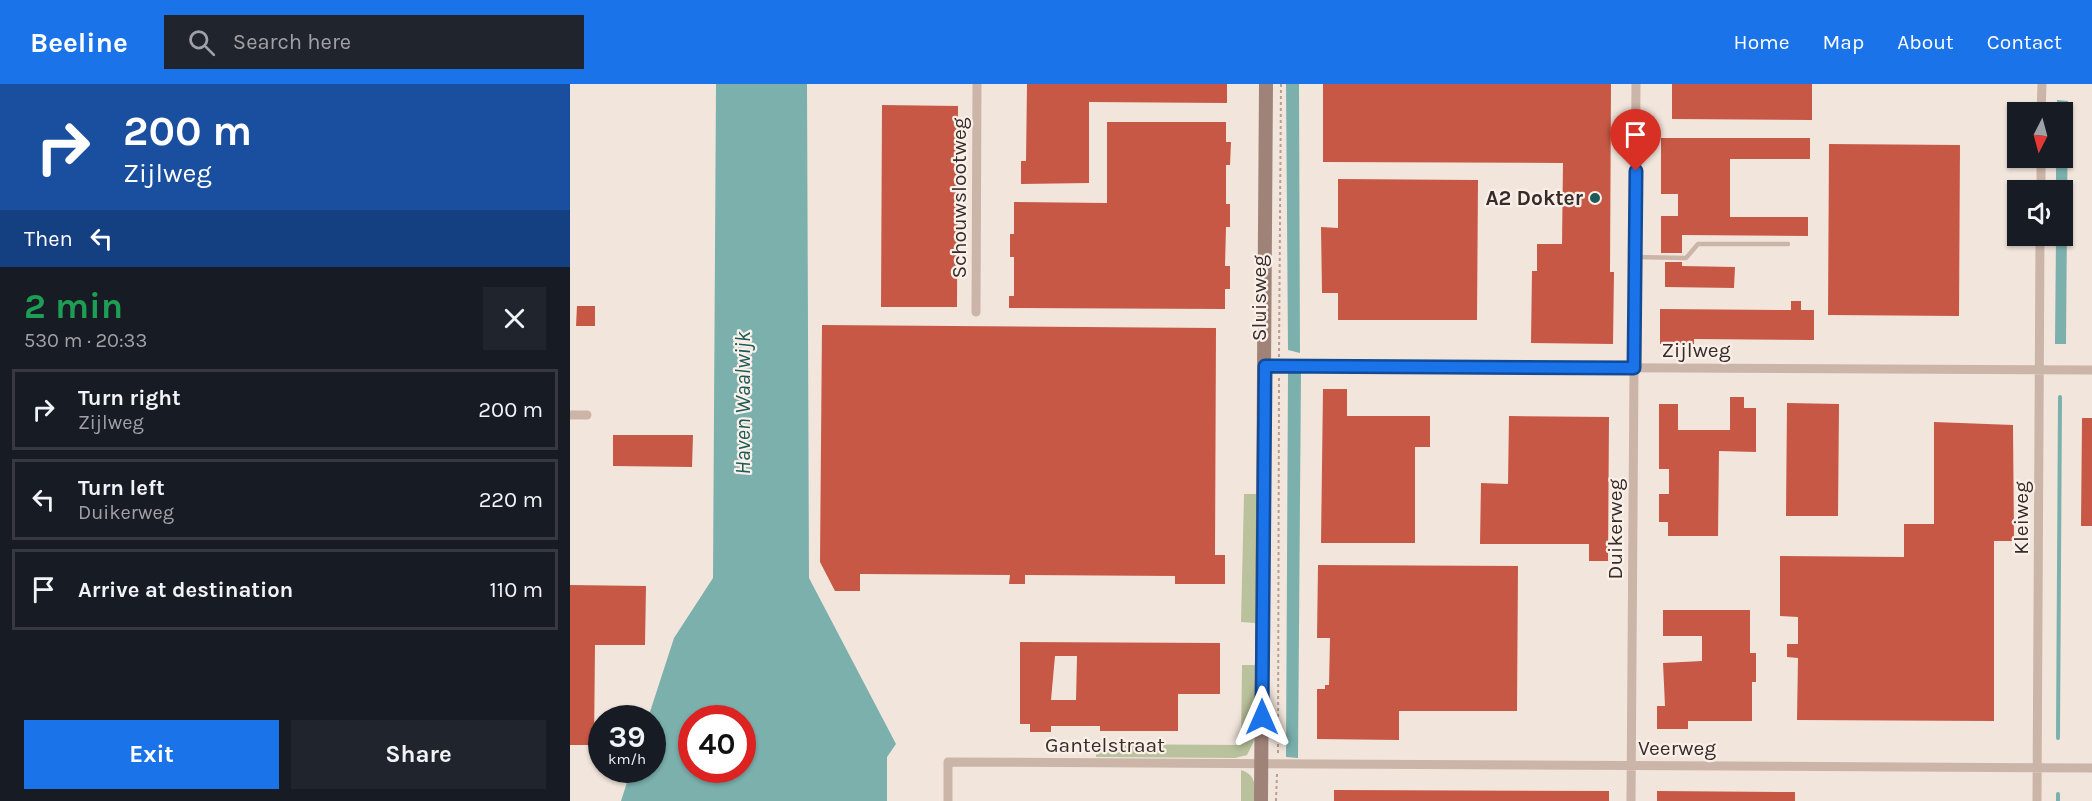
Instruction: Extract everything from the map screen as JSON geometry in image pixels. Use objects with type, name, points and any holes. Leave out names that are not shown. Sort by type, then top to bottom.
[{"type":"street","name":"Schouwslootweg","points":[[976,312],[977,84]]},
{"type":"street","name":"Sluisweg","points":[[1261,801],[1272,366],[1266,84]]},
{"type":"street","name":"Duikerweg","points":[[1632,801],[1636,84]]},
{"type":"street","points":[[2041,102],[2042,84]]},
{"type":"street","name":"Kleiweg","points":[[2037,801],[2040,246]]},
{"type":"street","name":"Zijlweg","points":[[1272,366],[2092,370]]},
{"type":"street","points":[[570,415],[587,415]]},
{"type":"street","name":"Gantelstraat","points":[[948,801],[948,762],[1262,763]]},
{"type":"street","name":"Veerweg","points":[[1262,763],[2092,768]]},
{"type":"lane","points":[[1635,257],[1686,258],[1698,244],[1788,244]]},
{"type":"path","name":"Sluisweg","points":[[1276,801],[1278,764],[1272,366],[1281,84]]},
{"type":"green space","points":[[1244,494],[1257,494],[1255,623],[1241,622]]},
{"type":"green space","points":[[1242,665],[1255,665],[1255,739],[1247,755],[1235,758],[1096,757],[1096,744],[1241,745]]},
{"type":"green space","points":[[1241,770],[1252,778],[1255,786],[1255,801],[1241,801]]},
{"type":"water","name":"Haven Waalwijk","points":[[716,84],[807,84],[809,578],[896,744],[887,757],[887,801],[621,801],[627,783],[666,783],[666,705],[652,705],[674,638],[713,578]]},
{"type":"water","points":[[1286,84],[1299,84],[1300,353],[1288,350]]},
{"type":"water","points":[[2056,168],[2067,168],[2067,180],[2056,180]]},
{"type":"water","points":[[2056,246],[2067,246],[2066,344],[2055,344]]},
{"type":"water","points":[[1288,371],[1301,371],[1298,758],[1286,757]]},
{"type":"building","points":[[1027,84],[1227,84],[1227,103],[1089,102],[1089,183],[1021,184],[1021,161],[1026,161]]},
{"type":"building","points":[[1323,84],[1611,84],[1610,272],[1614,272],[1613,344],[1531,343],[1532,271],[1537,271],[1537,244],[1562,244],[1563,163],[1323,162]]},
{"type":"building","points":[[1672,84],[1812,84],[1812,120],[1672,119]]},
{"type":"building","points":[[882,105],[958,106],[957,307],[881,307]]},
{"type":"building","points":[[1107,122],[1226,122],[1226,142],[1231,142],[1230,165],[1226,165],[1226,204],[1230,204],[1230,227],[1226,227],[1225,266],[1230,266],[1230,289],[1225,289],[1225,309],[1009,308],[1009,296],[1014,296],[1014,257],[1010,257],[1010,234],[1014,234],[1014,202],[1107,203]]},
{"type":"building","points":[[1661,138],[1810,138],[1810,159],[1730,159],[1730,217],[1808,217],[1808,236],[1682,235],[1682,253],[1661,253],[1661,216],[1678,216],[1678,194],[1661,194]]},
{"type":"building","points":[[1829,144],[1960,145],[1959,316],[1828,315]]},
{"type":"building","points":[[1338,179],[1478,180],[1477,320],[1338,320],[1338,293],[1322,293],[1321,227],[1338,228]]},
{"type":"building","points":[[1665,262],[1682,262],[1682,266],[1735,267],[1734,288],[1665,287]]},
{"type":"building","points":[[1791,301],[1801,301],[1801,310],[1814,310],[1814,340],[1694,339],[1694,344],[1660,344],[1660,309],[1791,310]]},
{"type":"building","points":[[577,306],[595,306],[595,326],[576,326]]},
{"type":"building","points":[[822,325],[1216,328],[1215,555],[1225,555],[1225,584],[1175,584],[1175,576],[1025,575],[1025,584],[1009,584],[1010,575],[860,574],[860,591],[835,591],[820,562]]},
{"type":"building","points":[[1323,389],[1347,389],[1347,416],[1430,416],[1430,447],[1415,447],[1415,543],[1321,543]]},
{"type":"building","points":[[1730,397],[1744,397],[1744,408],[1756,408],[1756,452],[1719,451],[1718,536],[1668,536],[1668,522],[1659,522],[1659,494],[1669,494],[1669,469],[1659,469],[1659,404],[1678,404],[1678,430],[1730,430]]},
{"type":"building","points":[[1787,403],[1839,404],[1838,516],[1786,516]]},
{"type":"building","points":[[1509,416],[1609,417],[1608,561],[1589,561],[1589,544],[1480,544],[1481,483],[1508,484]]},
{"type":"building","points":[[2082,418],[2092,418],[2092,526],[2081,526]]},
{"type":"building","points":[[1934,422],[2013,425],[2014,541],[1994,541],[1994,721],[1797,720],[1798,658],[1787,657],[1787,644],[1798,644],[1798,617],[1780,616],[1780,556],[1904,557],[1904,524],[1934,524]]},
{"type":"building","points":[[613,435],[693,435],[692,467],[613,466]]},
{"type":"building","points":[[1318,565],[1518,566],[1517,711],[1399,711],[1399,740],[1317,739],[1317,689],[1325,689],[1325,685],[1329,685],[1330,638],[1317,638]]},
{"type":"building","points":[[570,585],[646,586],[645,645],[595,645],[594,705],[588,705],[588,745],[570,745]]},
{"type":"building","points":[[1663,610],[1750,610],[1750,653],[1756,653],[1756,682],[1752,682],[1752,721],[1688,721],[1688,729],[1657,729],[1657,706],[1665,706],[1663,663],[1702,661],[1702,636],[1663,636]]},
{"type":"building","points":[[1020,642],[1220,643],[1220,694],[1178,694],[1178,731],[1100,731],[1100,726],[1051,726],[1051,732],[1030,732],[1030,724],[1020,724]],"holes":[[[1055,656],[1077,656],[1076,700],[1051,700]]]},
{"type":"building","points":[[1334,790],[1609,791],[1609,801],[1334,801]]},
{"type":"building","points":[[1657,791],[1795,792],[1795,801],[1657,801]]},
{"type":"waterway","points":[[2058,738],[2060,397]]},
{"type":"waterway","points":[[2058,794],[2058,801]]},
{"type":"place","name":"A2 Dokter","points":[[1595,198]]},
{"type":"route","points":[[1262,717],[1265,366],[1634,368],[1636,171]]}]
